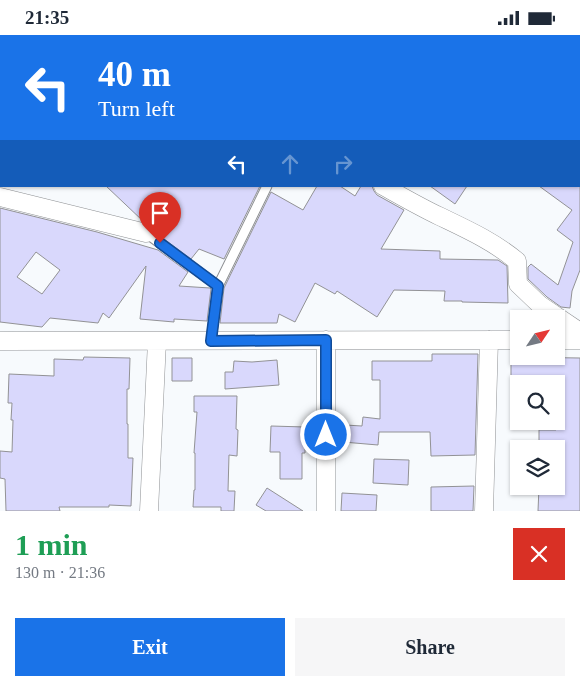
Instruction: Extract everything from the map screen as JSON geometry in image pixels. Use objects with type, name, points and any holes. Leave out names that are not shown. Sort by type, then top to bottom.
[{"type":"street","points":[[385,187],[502,249],[516,261],[518,284],[540,305],[580,332]]},
{"type":"street","points":[[0,197],[146,233]]},
{"type":"street","points":[[326,340],[326,511]]},
{"type":"street","points":[[484,511],[489,340]]},
{"type":"street","points":[[0,341],[510,340]]},
{"type":"street","points":[[565,340],[580,340]]},
{"type":"street","points":[[149,511],[157,341]]},
{"type":"lane","points":[[211,341],[218,286],[267,187]]},
{"type":"lane","points":[[146,233],[218,286]]},
{"type":"building","points":[[107,187],[260,187],[224,259],[199,249],[191,259],[156,233],[153,225],[144,222]]},
{"type":"building","points":[[316,187],[342,187],[355,196],[360,187],[372,187],[377,195],[404,210],[381,249],[440,251],[440,259],[498,260],[507,266],[508,303],[444,301],[445,291],[394,290],[377,317],[337,291],[335,294],[315,283],[295,322],[279,314],[277,323],[220,323],[224,288],[271,192],[303,210]]},
{"type":"building","points":[[431,187],[466,187],[455,204]]},
{"type":"building","points":[[540,187],[580,187],[580,270],[572,291],[570,308],[561,307],[528,279],[528,267],[531,264],[558,285],[573,242],[557,230],[572,210]]},
{"type":"building","points":[[0,208],[97,232],[158,250],[188,272],[179,286],[211,289],[207,321],[174,319],[174,322],[140,319],[146,266],[109,318],[103,313],[98,323],[50,318],[42,327],[0,322]],"holes":[[[36,252],[60,270],[42,294],[17,277]]]},
{"type":"building","points":[[432,354],[478,354],[475,455],[431,456],[430,432],[379,432],[378,445],[343,442],[345,425],[362,426],[363,417],[380,419],[380,380],[372,380],[372,361],[432,361]]},
{"type":"building","points":[[84,357],[130,358],[129,389],[127,389],[127,424],[128,458],[133,458],[131,506],[59,507],[60,511],[6,511],[5,479],[0,478],[0,451],[12,452],[13,420],[11,420],[12,403],[8,403],[9,374],[54,376],[54,359],[83,360]]},
{"type":"building","points":[[172,358],[192,358],[192,381],[172,381]]},
{"type":"building","points":[[565,358],[580,358],[580,511],[538,511],[539,495],[565,495],[565,440],[539,440],[539,430],[565,430],[565,375],[511,375],[511,365],[565,365]]},
{"type":"building","points":[[277,360],[279,385],[225,389],[225,372],[233,372],[234,361]]},
{"type":"building","points":[[194,396],[237,396],[237,456],[229,455],[228,491],[235,491],[234,511],[221,511],[221,507],[193,507],[197,412],[194,412]]},
{"type":"building","points":[[271,426],[305,427],[302,479],[280,479],[280,452],[270,452]]},
{"type":"building","points":[[374,459],[409,460],[408,485],[373,483]]},
{"type":"building","points":[[474,486],[473,511],[431,511],[431,487]]},
{"type":"building","points":[[267,488],[303,511],[266,511],[256,505]]},
{"type":"building","points":[[342,493],[377,495],[376,511],[341,511]]},
{"type":"route","points":[[160,243],[218,286],[211,341],[326,340],[326,435]]}]
